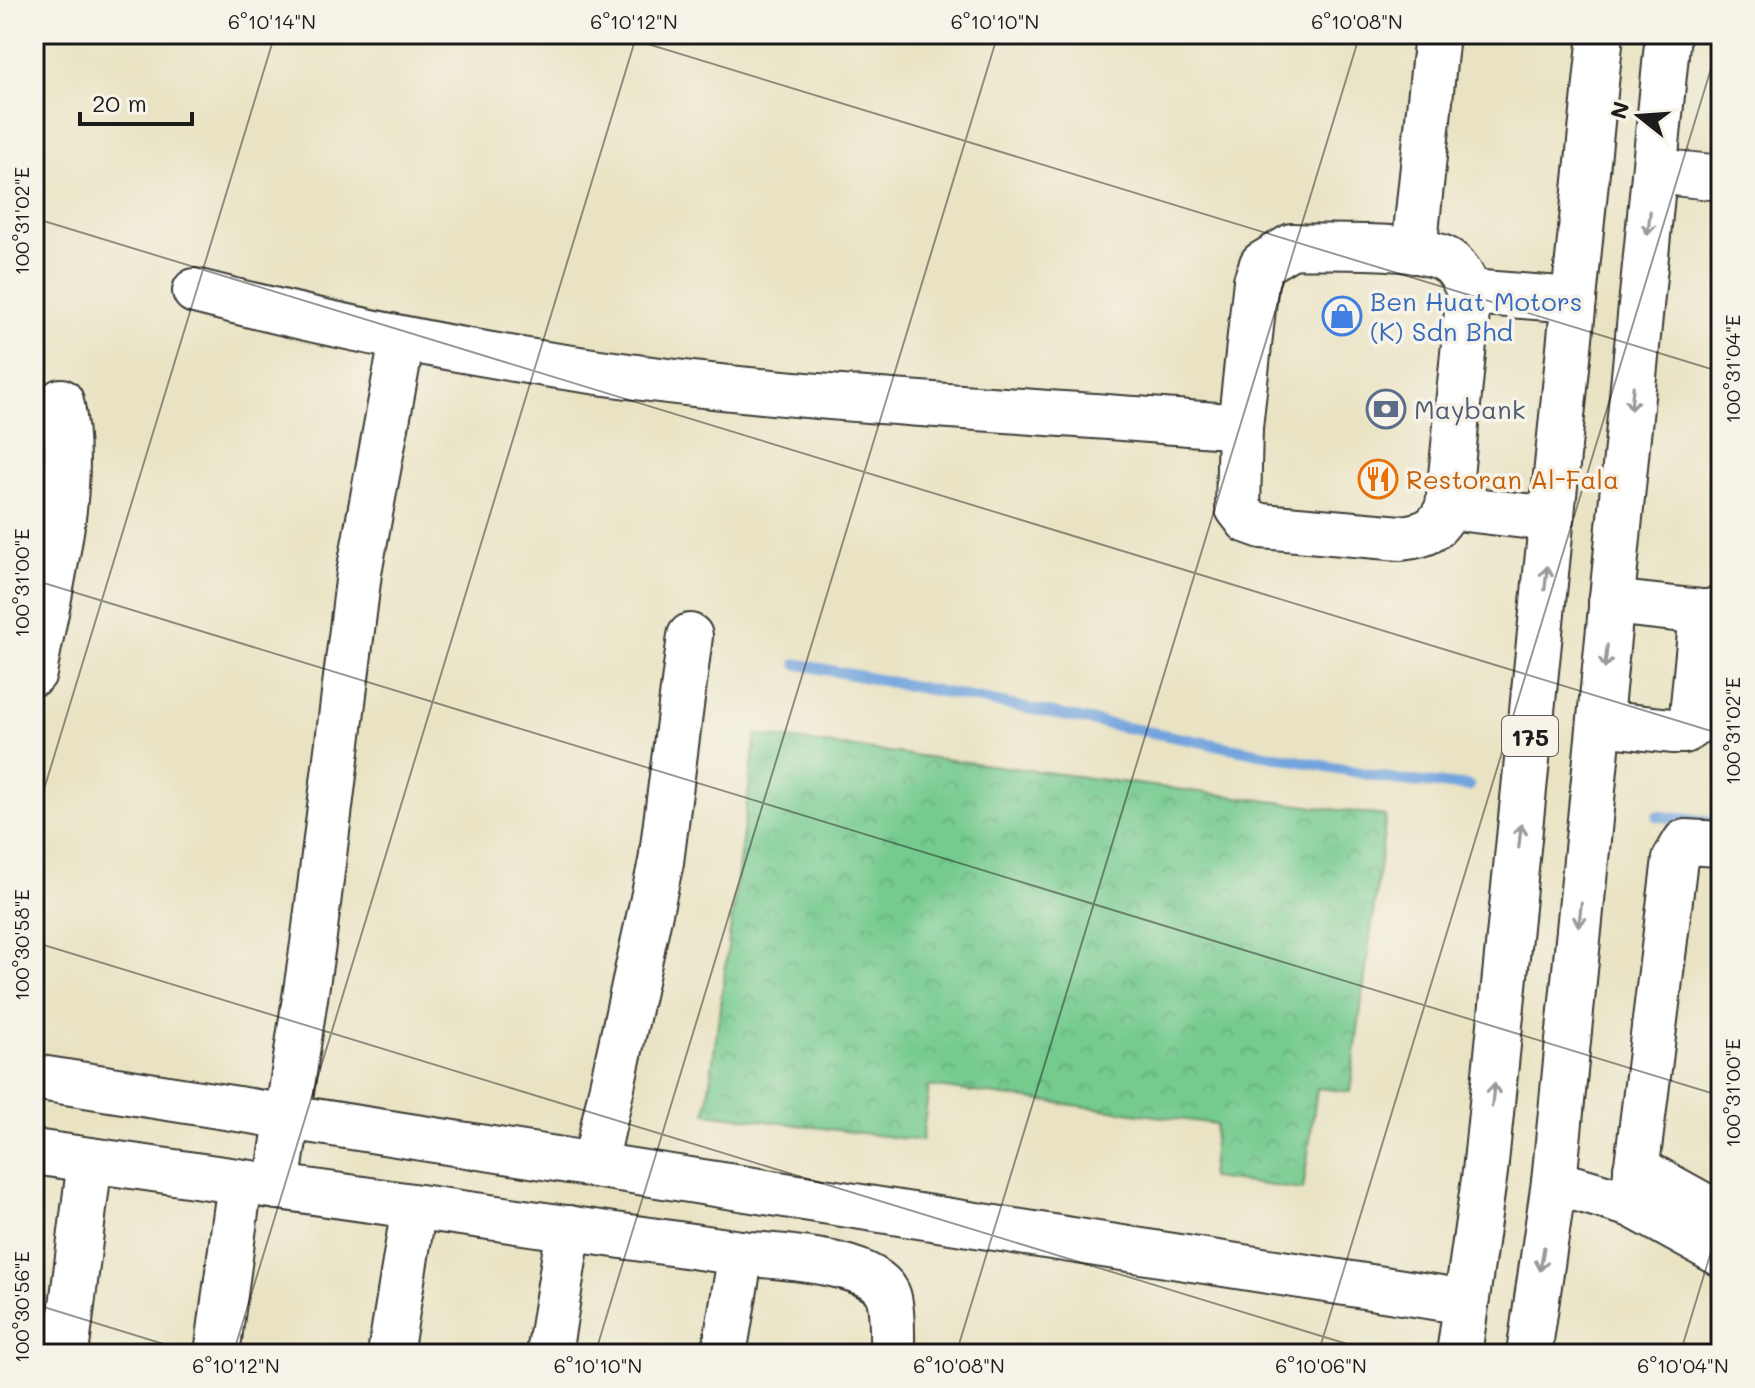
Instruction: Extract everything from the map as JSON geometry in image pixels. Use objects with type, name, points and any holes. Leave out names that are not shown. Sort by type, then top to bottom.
[{"type":"main road","points":[[1414,251],[1437,34]]},
{"type":"main road","name":"175","points":[[1459,1354],[1485,1172],[1601,34]]},
{"type":"main road","name":"175","points":[[1529,1354],[1554,1182],[1669,36]]},
{"type":"main road","points":[[1655,171],[1721,178]]},
{"type":"main road","points":[[1292,246],[1414,251],[1444,258],[1455,266],[1469,292],[1448,507],[1438,527],[1422,535],[1401,538],[1262,526],[1248,521],[1238,508],[1240,427],[1256,281],[1262,264],[1292,246]]},
{"type":"main road","points":[[195,291],[402,340],[691,383],[880,402],[1016,408],[1240,427]]},
{"type":"main road","points":[[1469,292],[1574,300]]},
{"type":"main road","points":[[217,1354],[258,1184],[286,1118],[313,944],[359,573],[402,340]]},
{"type":"main road","points":[[34,673],[68,475],[68,433],[61,401]]},
{"type":"main road","points":[[1448,507],[1552,519]]},
{"type":"main road","points":[[1600,723],[1672,731],[1684,731],[1691,726],[1711,610],[1611,602]]},
{"type":"main road","points":[[595,1164],[661,862],[690,636]]},
{"type":"main road","points":[[1634,1186],[1675,859],[1703,843]]},
{"type":"main road","points":[[34,1077],[1466,1302]]},
{"type":"main road","points":[[34,1152],[861,1271],[879,1280],[889,1296],[892,1354]]},
{"type":"main road","points":[[66,1354],[90,1160]]},
{"type":"main road","points":[[1554,1182],[1634,1186],[1721,1215]]},
{"type":"main road","points":[[1634,1186],[1721,1254]]},
{"type":"main road","points":[[390,1354],[414,1207]]},
{"type":"main road","points":[[549,1354],[569,1228]]},
{"type":"main road","points":[[724,1354],[741,1253]]},
{"type":"green space","points":[[756,735],[1386,816],[1350,1092],[1317,1088],[1303,1190],[1210,1178],[1216,1124],[929,1086],[922,1141],[706,1113]]},
{"type":"waterway","points":[[797,664],[1403,781],[1469,786]]},
{"type":"waterway","points":[[1657,816],[1708,822]]},
{"type":"place","name":"Ben Huat Motors (K) Sdn Bhd","points":[[1342,316]]},
{"type":"place","name":"Maybank","points":[[1386,409]]},
{"type":"place","name":"Restoran Al-Fala","points":[[1378,479]]}]
